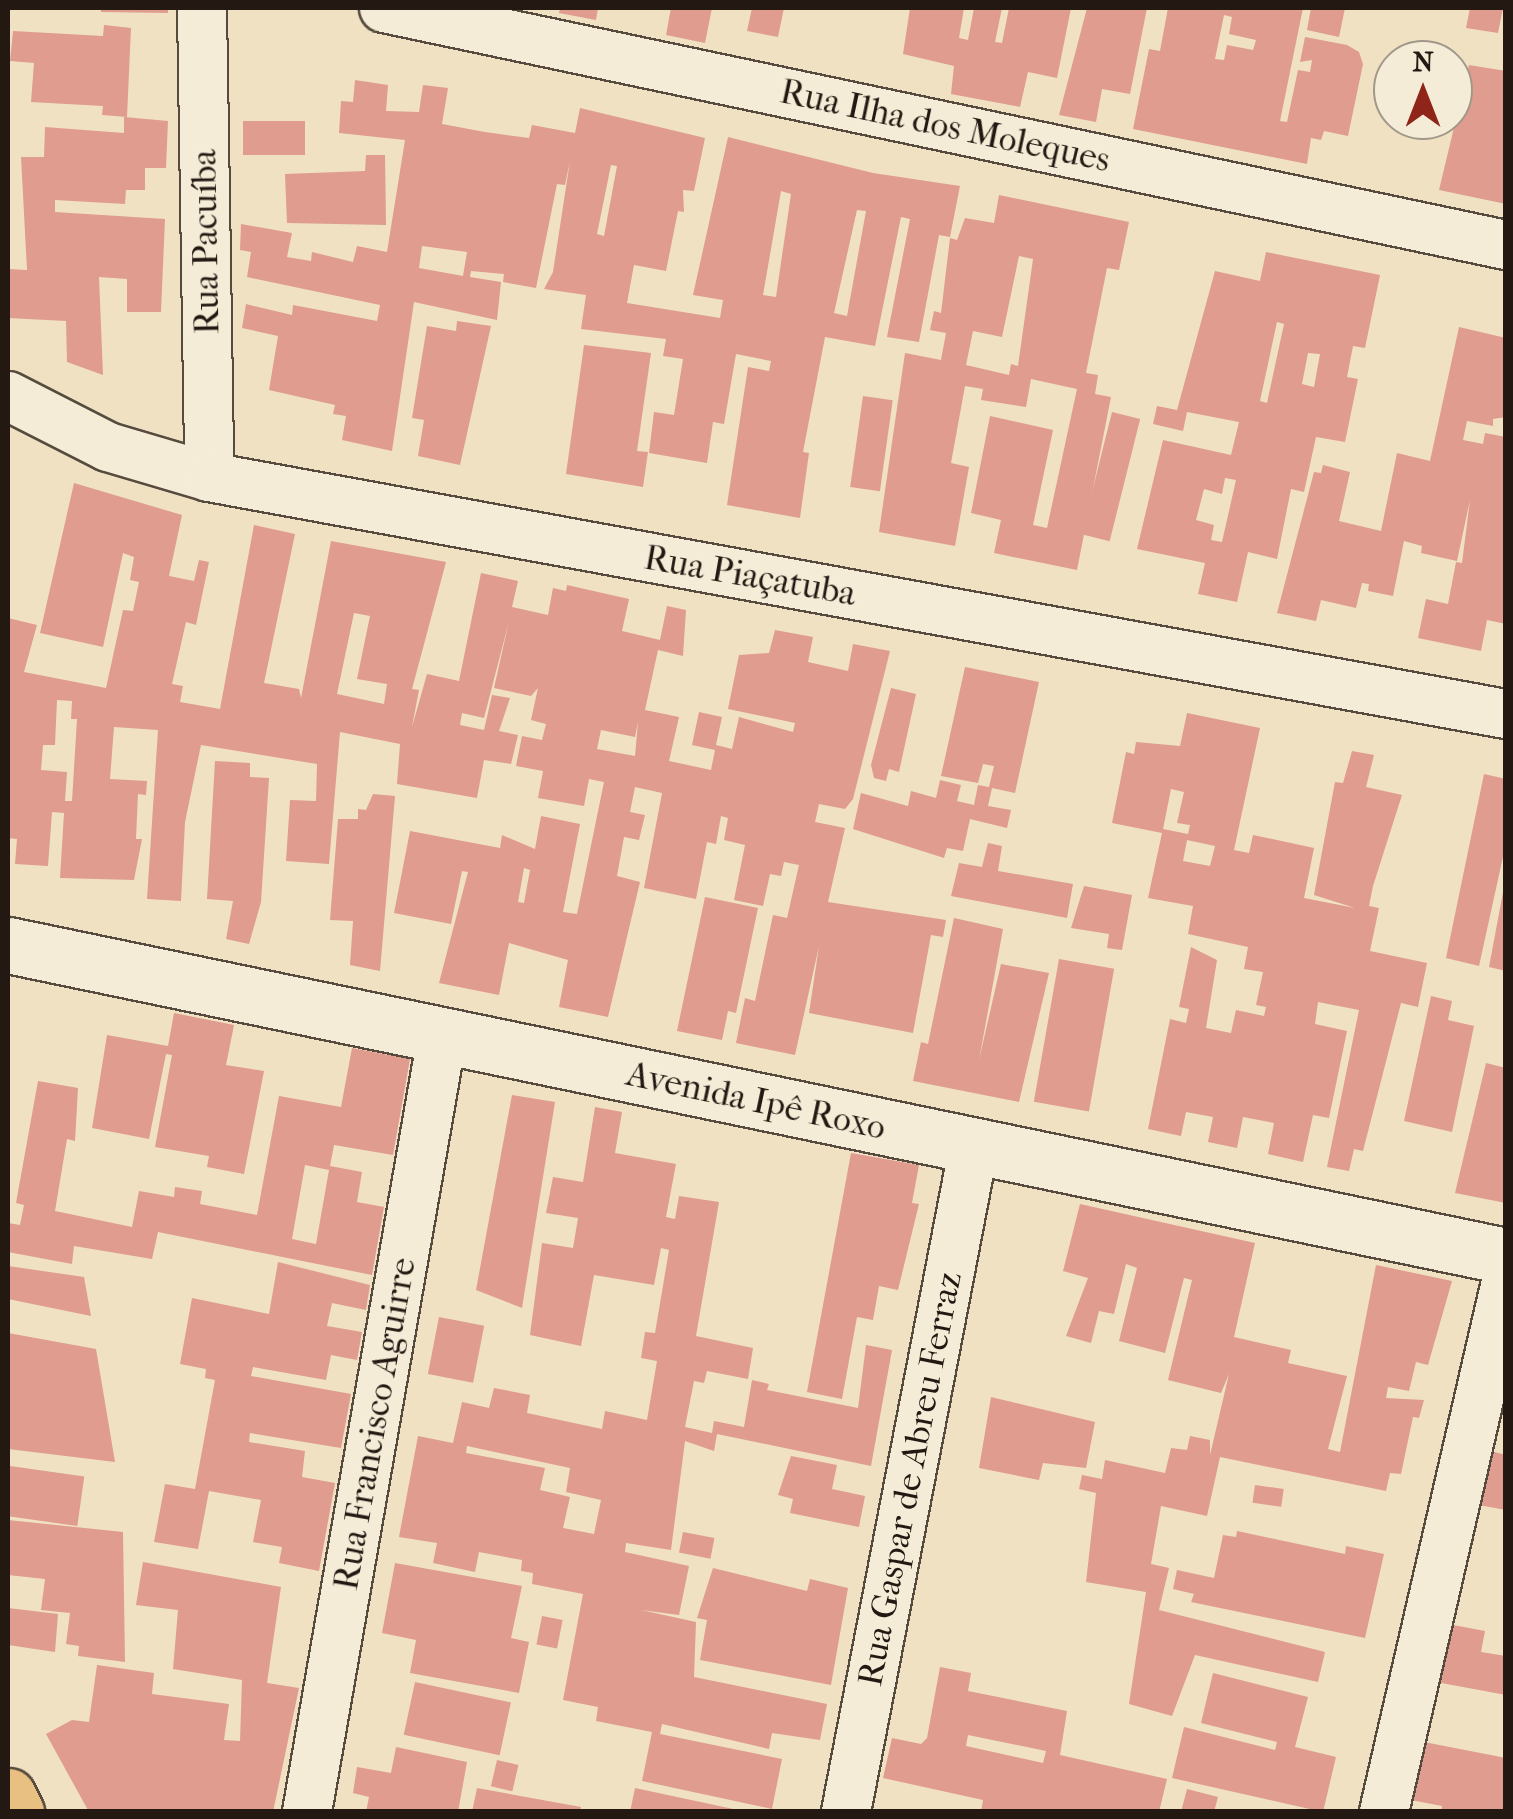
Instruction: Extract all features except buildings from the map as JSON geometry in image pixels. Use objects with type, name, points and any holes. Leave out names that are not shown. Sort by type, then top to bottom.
[{"type":"main road","points":[[8,1796],[16,1812]]},
{"type":"street","name":"Rua Pacuíba","points":[[202,8],[210,477]]},
{"type":"street","name":"Rua Ilha dos Moleques","points":[[384,8],[1506,246]]},
{"type":"street","name":"Rua Piaçatuba","points":[[8,396],[108,448],[210,477],[1506,714]]},
{"type":"street","name":"Avenida Ipê Roxo","points":[[8,945],[1506,1256]]},
{"type":"street","name":"Rua Francisco Aguirre","points":[[308,1812],[442,1037]]},
{"type":"street","name":"Rua Gaspar de Abreu Ferraz","points":[[846,1812],[974,1146]]},
{"type":"street","points":[[1384,1812],[1506,1282]]}]
